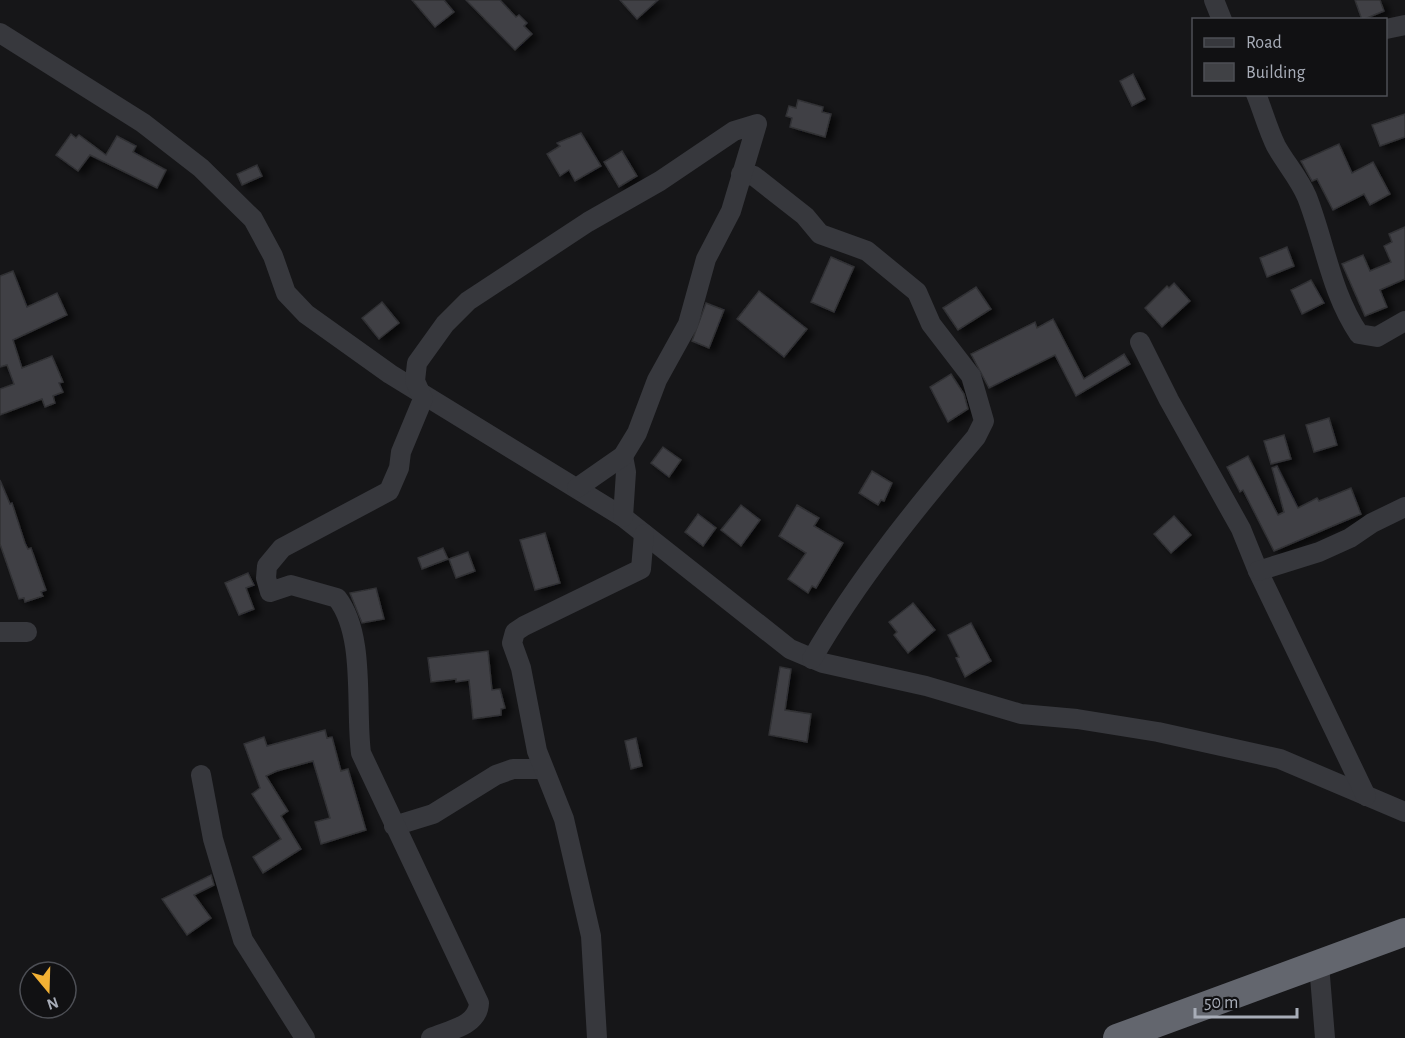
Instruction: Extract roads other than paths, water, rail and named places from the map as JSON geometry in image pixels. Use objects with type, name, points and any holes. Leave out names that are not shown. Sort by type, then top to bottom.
[{"type":"highway","points":[[1116,1038],[1405,932]]},
{"type":"street","points":[[1214,0],[1221,18]]},
{"type":"street","points":[[1387,29],[1405,25]]},
{"type":"street","points":[[0,33],[143,123],[201,168],[254,219],[273,256],[286,293],[306,314],[420,393],[623,517],[790,649],[823,663],[926,686],[1021,714],[1077,719],[1158,732],[1280,759],[1405,812]]},
{"type":"street","points":[[1257,96],[1276,146],[1300,182],[1327,266],[1353,325],[1359,334],[1377,337],[1405,321]]},
{"type":"street","points":[[430,1038],[472,1021],[478,1014],[479,1004],[361,753],[357,723],[359,682],[351,623],[337,598],[291,585],[270,592],[266,578],[267,566],[282,548],[390,491],[399,468],[401,452],[423,399],[415,381],[417,363],[445,324],[468,301],[588,222],[660,182],[734,131],[757,124],[731,211],[706,259],[688,324],[657,380],[637,433],[623,456],[577,489]]},
{"type":"street","points":[[741,174],[754,176],[805,216],[820,234],[867,250],[917,292],[930,324],[971,376],[984,421],[976,437],[861,584],[812,659]]},
{"type":"street","points":[[1140,342],[1169,400],[1241,529],[1258,571],[1366,796]]},
{"type":"street","points":[[623,456],[626,472],[623,517]]},
{"type":"street","points":[[1258,571],[1319,552],[1350,538],[1372,523],[1405,507]]},
{"type":"street","points":[[641,569],[644,534]]},
{"type":"street","points":[[597,1038],[591,936],[564,819],[537,751],[521,668],[512,643],[515,632],[641,569],[674,557]]},
{"type":"street","points":[[0,632],[27,632]]},
{"type":"street","points":[[394,826],[434,814],[496,776],[513,769],[543,769]]},
{"type":"street","points":[[201,775],[213,839],[243,940],[305,1038]]},
{"type":"street","points":[[1319,964],[1325,1038]]}]
